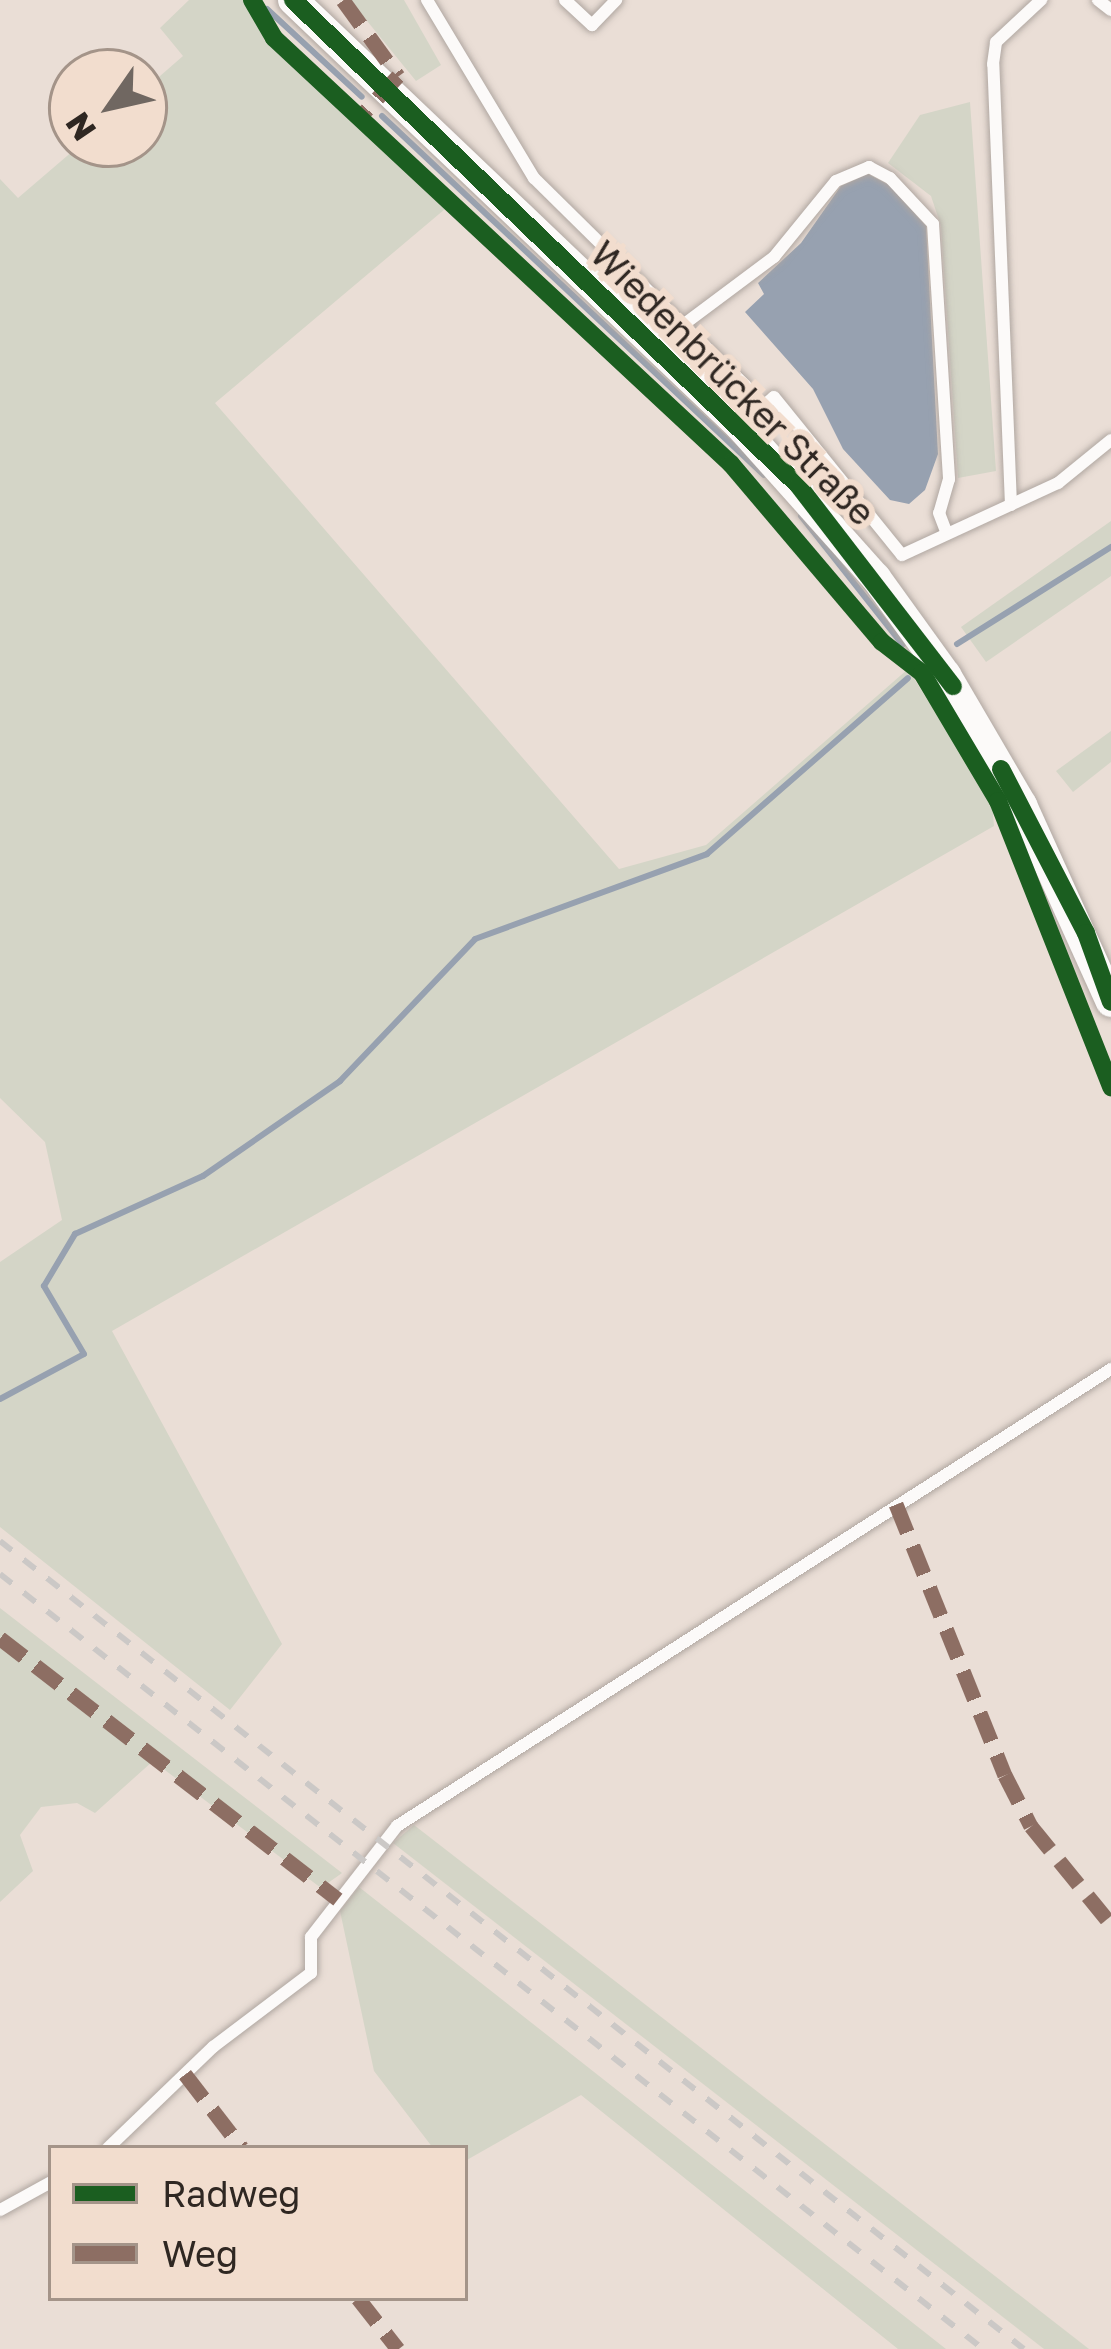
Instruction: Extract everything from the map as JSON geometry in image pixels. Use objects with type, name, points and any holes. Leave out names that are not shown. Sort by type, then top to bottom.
[{"type":"street","name":"Wiedenbrücker Straße","points":[[293,0],[740,426],[824,516],[946,675],[1032,826],[1111,1002]]},
{"type":"lane","points":[[427,0],[534,178],[746,386]]},
{"type":"lane","points":[[565,0],[592,25],[616,0]]},
{"type":"lane","points":[[1011,505],[993,64],[996,42],[1041,0]]},
{"type":"lane","points":[[1098,0],[1111,10]]},
{"type":"lane","points":[[683,325],[774,256],[836,181],[869,167],[890,178],[933,224],[949,479],[939,513],[947,534]]},
{"type":"lane","points":[[740,426],[774,397],[902,555],[1058,483],[1111,440]]},
{"type":"lane","points":[[111,2145],[213,2047],[311,1973],[311,1937],[397,1826],[1111,1369]]},
{"type":"lane","points":[[0,2210],[48,2184]]},
{"type":"shaded area","points":[[189,0],[245,0],[270,44],[445,209],[215,403],[619,869],[706,845],[908,669],[992,803],[994,826],[112,1331],[282,1644],[230,1710],[0,1527],[0,1262],[62,1220],[45,1142],[0,1098],[0,179],[18,198],[53,168],[168,168],[168,69],[183,56],[160,28]]},
{"type":"shaded area","points":[[350,0],[404,0],[441,65],[416,81]]},
{"type":"shaded area","points":[[970,102],[996,471],[958,478],[941,226],[931,196],[888,163],[920,115]]},
{"type":"shaded area","points":[[1111,521],[1111,576],[986,662],[961,627]]},
{"type":"shaded area","points":[[1111,731],[1111,762],[1073,792],[1056,771]]},
{"type":"shaded area","points":[[0,1608],[342,1873],[321,1888],[153,1761],[95,1813],[77,1803],[41,1807],[20,1835],[33,1871],[0,1902]]},
{"type":"shaded area","points":[[414,1825],[1089,2349],[1044,2349],[393,1843]]},
{"type":"shaded area","points":[[359,1887],[946,2349],[898,2349],[581,2095],[468,2159],[468,2145],[431,2145],[374,2071],[340,1911]]},
{"type":"water","points":[[868,174],[889,185],[926,226],[938,454],[925,490],[909,504],[890,500],[843,449],[813,389],[745,312],[764,294],[758,283],[801,243],[841,186]]},
{"type":"waterway","points":[[267,9],[362,97]]},
{"type":"waterway","points":[[382,116],[764,475]]},
{"type":"waterway","points":[[801,516],[903,645]]},
{"type":"waterway","points":[[957,644],[1111,547]]},
{"type":"waterway","points":[[0,1399],[84,1354],[44,1286],[75,1234],[203,1176],[340,1081],[475,939],[707,854],[908,678]]},
{"type":"railway","points":[[0,1541],[1024,2349]]},
{"type":"railway","points":[[0,1574],[983,2349]]},
{"type":"marked path","points":[[343,0],[398,76],[359,118]]},
{"type":"marked path","points":[[896,1504],[1005,1775],[1031,1826],[1111,1924]]},
{"type":"marked path","points":[[0,1638],[338,1899]]},
{"type":"marked path","points":[[185,2074],[240,2145]]},
{"type":"marked path","points":[[360,2301],[398,2349]]},
{"type":"cycle path","points":[[252,0],[274,38],[731,464],[882,642],[922,673],[998,801],[1111,1087]]},
{"type":"cycle path","points":[[293,0],[798,485],[953,686]]},
{"type":"cycle path","points":[[1001,769],[1086,933],[1111,1002]]}]
